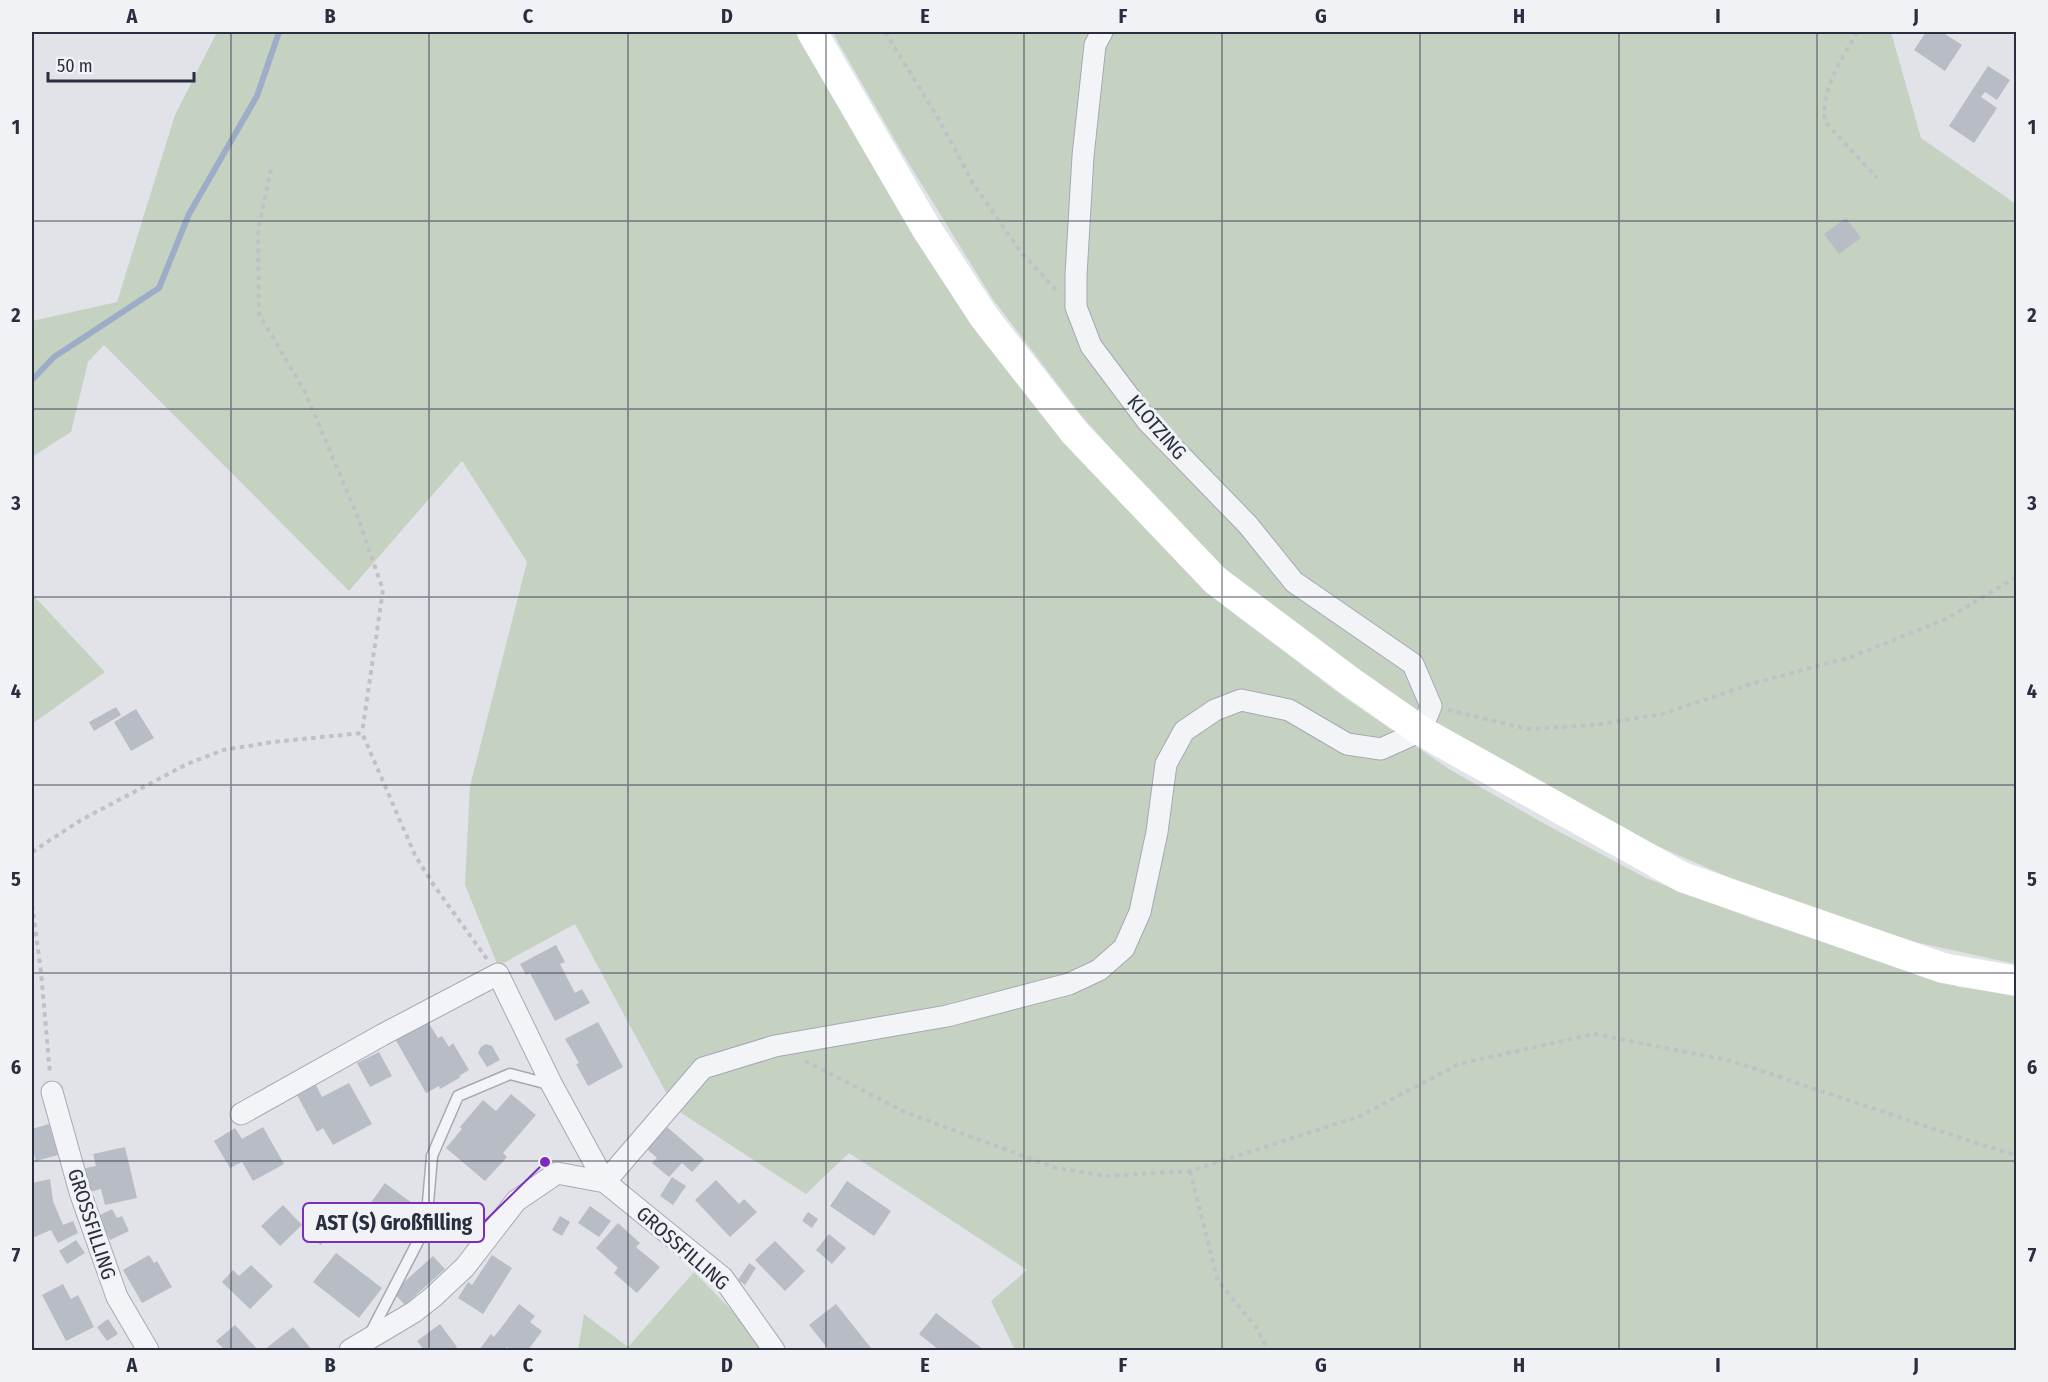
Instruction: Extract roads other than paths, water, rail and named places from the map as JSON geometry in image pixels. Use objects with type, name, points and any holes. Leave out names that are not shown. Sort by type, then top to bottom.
[{"type":"main road","points":[[812,32],[926,228],[984,317],[1075,433],[1215,580],[1341,675],[1426,719],[1682,877],[1943,968],[2016,981]]},
{"type":"street","name":"KLOTZING","points":[[1102,32],[1095,45],[1083,156],[1076,307],[1091,346],[1148,422],[1248,525],[1294,582],[1413,664],[1426,719]]},
{"type":"street","points":[[605,1182],[703,1068],[775,1046],[947,1016],[1069,984],[1098,970],[1124,948],[1140,912],[1157,832],[1166,764],[1184,731],[1215,710],[1241,700],[1289,710],[1347,744],[1381,749],[1426,719]]},
{"type":"street","name":"GROSSFILLING","points":[[242,1114],[382,1035],[498,974],[552,1085],[605,1182],[723,1278],[774,1350]]},
{"type":"street","name":"GROSSFILLING","points":[[52,1092],[80,1192],[117,1297],[147,1350]]},
{"type":"street","name":"GROSSFILLING","points":[[350,1350],[433,1298],[465,1267],[516,1201],[557,1173],[605,1182]]},
{"type":"lane","points":[[368,1339],[426,1226],[432,1156],[458,1096],[510,1074],[552,1085]]},
{"type":"waterway","points":[[32,380],[54,357],[159,288],[189,214],[257,96],[279,32]]},
{"type":"place","name":"AST (S) Großfilling","points":[[545,1162]]}]
